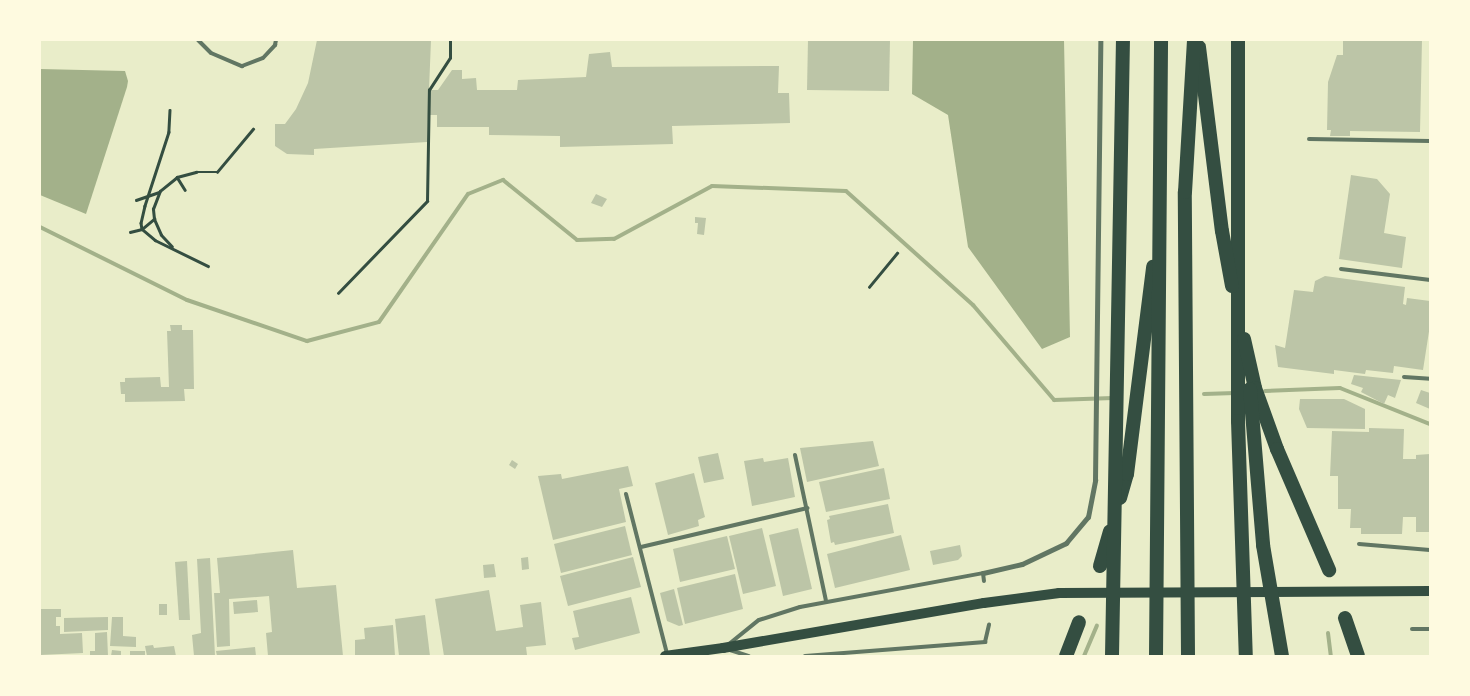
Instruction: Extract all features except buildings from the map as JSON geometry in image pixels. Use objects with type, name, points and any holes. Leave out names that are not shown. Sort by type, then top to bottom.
[{"type":"highway","points":[[1112,656],[1123,40]]},
{"type":"highway","points":[[1156,656],[1161,40]]},
{"type":"highway","points":[[1188,656],[1185,192],[1194,40]]},
{"type":"highway","points":[[1198,40],[1222,231],[1255,388],[1276,449],[1329,570]]},
{"type":"highway","points":[[1238,40],[1238,421],[1246,656]]},
{"type":"highway","points":[[1100,566],[1128,474],[1161,197]]},
{"type":"highway","points":[[1238,241],[1263,545],[1282,656]]},
{"type":"highway","points":[[1345,618],[1356,652]]},
{"type":"highway","points":[[1066,656],[1079,622]]},
{"type":"main road","points":[[666,656],[1016,598],[1080,592],[1430,591]]},
{"type":"street","points":[[983,573],[1022,564],[1066,543],[1088,516],[1095,480],[1100,40]]},
{"type":"lane","points":[[198,40],[211,53],[242,66],[263,58],[275,45],[276,40]]},
{"type":"lane","points":[[1310,139],[1430,141]]},
{"type":"lane","points":[[1341,269],[1430,280]]},
{"type":"lane","points":[[1404,377],[1430,380]]},
{"type":"lane","points":[[795,455],[826,601]]},
{"type":"lane","points":[[626,494],[641,547],[666,656]]},
{"type":"lane","points":[[641,547],[807,508]]},
{"type":"lane","points":[[1359,544],[1430,550]]},
{"type":"lane","points":[[723,648],[758,620],[826,601],[983,573],[984,580]]},
{"type":"lane","points":[[805,656],[985,642],[989,624]]},
{"type":"lane","points":[[1412,629],[1430,629]]},
{"type":"lane","points":[[723,648],[750,656]]},
{"type":"path","points":[[338,293],[427,201],[429,90],[450,58],[450,40]]},
{"type":"path","points":[[170,110],[169,132],[141,223],[142,229],[155,240],[208,266]]},
{"type":"path","points":[[136,200],[148,198],[177,177],[196,172],[217,172],[253,129]]},
{"type":"path","points":[[177,177],[186,190]]},
{"type":"path","points":[[160,191],[153,209],[154,218],[161,235],[174,249]]},
{"type":"path","points":[[130,232],[142,229],[154,218]]},
{"type":"path","points":[[869,287],[896,253]]},
{"type":"shaded area","points":[[913,40],[1064,40],[1070,337],[1042,349],[968,247],[948,115],[912,94]]},
{"type":"shaded area","points":[[40,69],[125,71],[128,81],[127,87],[86,214],[40,195]]},
{"type":"waterway","points":[[40,227],[187,300],[307,341],[379,322],[468,194],[503,180],[577,240],[614,239],[712,186],[846,191],[973,305],[1054,400],[1113,398]]},
{"type":"waterway","points":[[1265,391],[1340,388],[1430,424]]},
{"type":"waterway","points":[[1204,394],[1235,393]]},
{"type":"waterway","points":[[1084,656],[1097,626]]},
{"type":"waterway","points":[[1328,633],[1331,656]]}]
